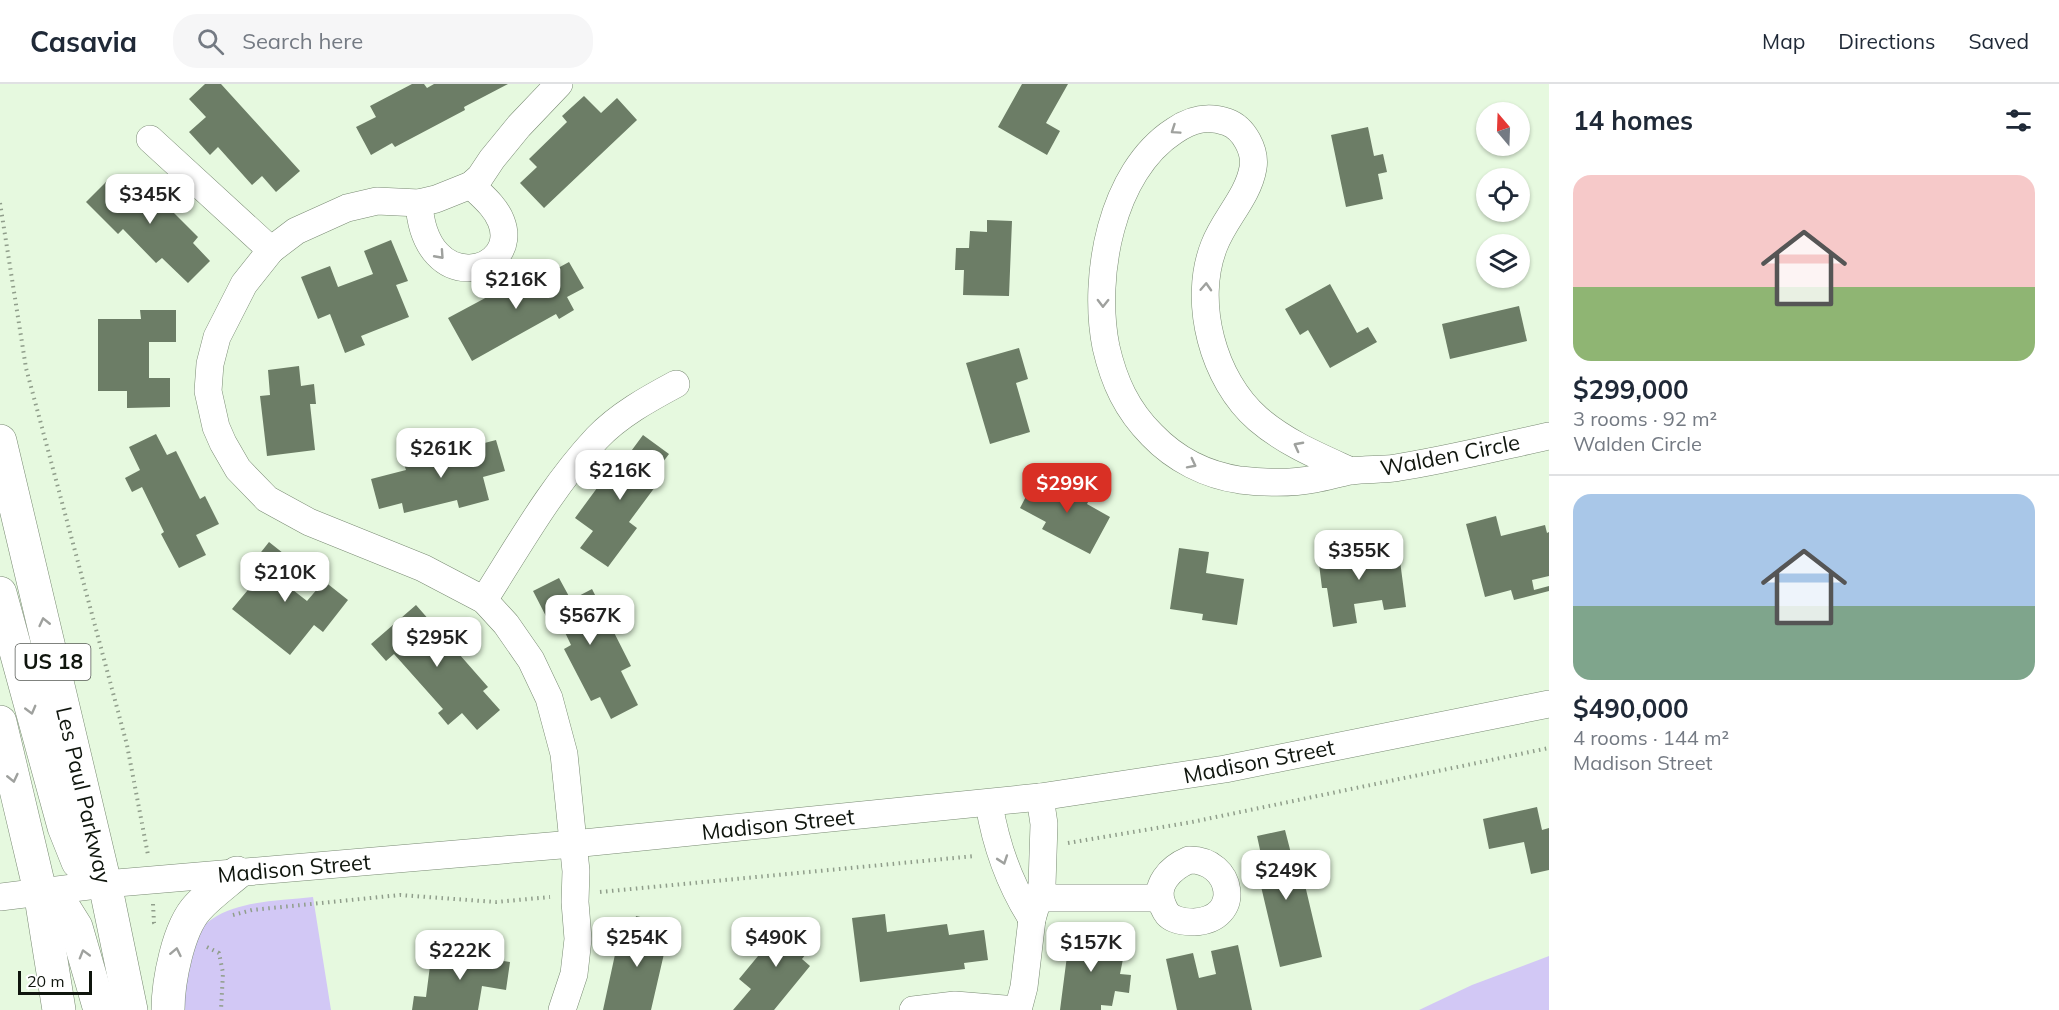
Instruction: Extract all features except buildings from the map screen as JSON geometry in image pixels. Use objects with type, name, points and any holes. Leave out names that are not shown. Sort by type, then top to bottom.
[{"type":"main road","name":"Les Paul Parkway","points":[[0,441],[105,884],[131,1010]]},
{"type":"main road","points":[[0,593],[64,827],[78,862],[105,884]]},
{"type":"main road","points":[[0,722],[40,891],[59,1010]]},
{"type":"main road","points":[[168,1010],[177,946],[182,936],[196,909],[237,873]]},
{"type":"main road","points":[[40,891],[61,903],[76,927],[100,1010]]},
{"type":"street","points":[[559,84],[519,126],[480,177],[471,185],[420,203],[377,201],[347,208],[296,231],[271,250],[244,284],[217,337],[210,364],[208,391],[216,427],[238,469],[267,499],[309,522],[423,567],[484,600],[506,624],[531,660],[549,698],[564,754],[576,871],[578,939],[574,974],[562,1010]]},
{"type":"street","name":"Walden Circle","points":[[1351,471],[1287,440],[1257,418],[1239,398],[1221,366],[1209,336],[1205,313],[1208,269],[1213,248],[1227,219],[1241,199],[1252,172],[1252,154],[1245,137],[1230,123],[1209,118],[1185,123],[1165,136],[1140,164],[1122,198],[1103,276],[1102,312],[1106,345],[1114,378],[1129,409],[1162,445],[1194,466],[1212,473],[1237,479],[1279,484],[1312,480],[1351,471],[1394,468],[1549,436]]},
{"type":"street","points":[[150,139],[271,250]]},
{"type":"street","points":[[420,203],[421,220],[428,239],[440,258],[451,266],[465,269],[480,266],[498,254],[504,242],[502,224],[495,209],[471,185]]},
{"type":"street","points":[[484,600],[540,513],[597,437],[635,406],[675,384]]},
{"type":"street","name":"Madison Street","points":[[0,897],[105,884],[573,844],[1040,798],[1225,770],[1549,704]]},
{"type":"street","points":[[913,1010],[955,1005],[1018,1010],[1024,987],[1035,909],[1042,885],[1044,824],[1040,798]]},
{"type":"street","points":[[989,804],[994,830],[1016,895],[1035,909],[1159,898]]},
{"type":"path","points":[[0,203],[26,368],[127,745],[142,826]]},
{"type":"path","points":[[1043,846],[1192,822],[1549,748]]},
{"type":"path","points":[[225,918],[252,910],[400,895],[496,902],[1001,853]]},
{"type":"path","points":[[204,945],[219,952],[223,974],[221,1010]]},
{"type":"shaded area","points":[[313,897],[331,1010],[183,1010],[185,959],[193,939],[205,925],[219,915],[254,903]]},
{"type":"shaded area","points":[[1549,956],[1549,1010],[1419,1010],[1472,985]]}]
